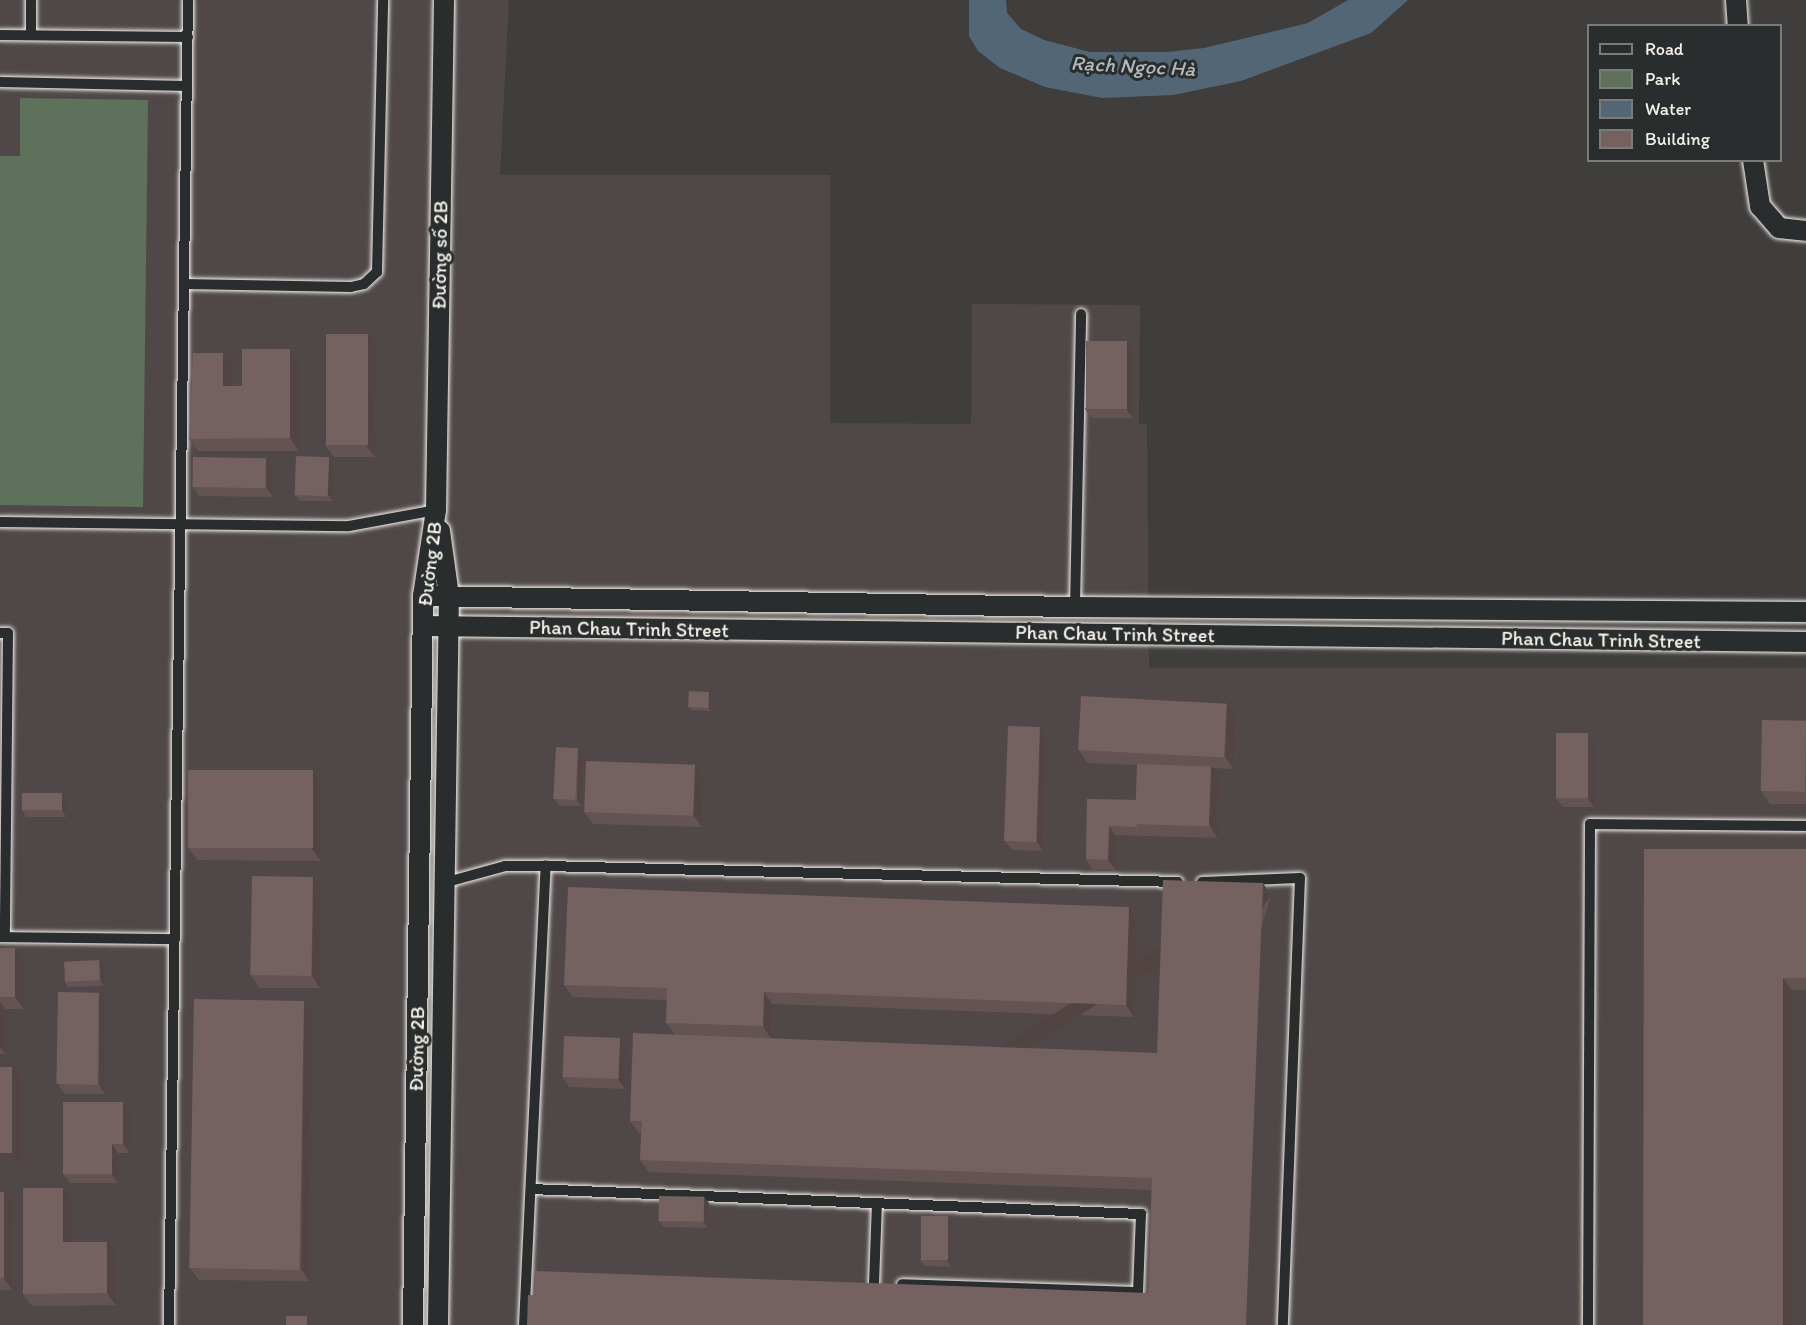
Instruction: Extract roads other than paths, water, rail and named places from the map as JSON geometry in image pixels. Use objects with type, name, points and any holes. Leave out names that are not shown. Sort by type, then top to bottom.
[{"type":"street","name":"Đường số 2B","points":[[436,510],[444,0]]},
{"type":"street","points":[[1736,0],[1738,24]]},
{"type":"street","points":[[1752,162],[1760,206],[1779,228],[1806,231]]},
{"type":"street","name":"Đường 2B","points":[[413,1325],[423,596],[436,510]]},
{"type":"street","name":"Đường 2B","points":[[436,510],[449,596],[447,882],[438,1325]]},
{"type":"street","name":"Phan Chau Trinh Street","points":[[423,596],[1075,607],[1806,612]]},
{"type":"street","name":"Phan Chau Trinh Street","points":[[423,626],[1806,642]]},
{"type":"lane","points":[[31,0],[31,35]]},
{"type":"lane","points":[[169,1325],[188,0]]},
{"type":"lane","points":[[184,284],[351,287],[364,284],[377,272],[383,0]]},
{"type":"lane","points":[[0,35],[188,37]]},
{"type":"lane","points":[[0,82],[187,86]]},
{"type":"lane","points":[[1075,607],[1081,314]]},
{"type":"lane","points":[[0,522],[349,526],[436,510]]},
{"type":"lane","points":[[0,633],[8,633],[2,937],[175,939]]},
{"type":"lane","points":[[1587,1325],[1590,824],[1806,826]]},
{"type":"lane","points":[[447,882],[505,866],[1105,883],[1300,879],[1283,1325]]},
{"type":"lane","points":[[524,1325],[546,866]]},
{"type":"lane","points":[[531,1189],[877,1203],[1141,1214],[1138,1292],[869,1283],[877,1203]]},
{"type":"lane","points":[[526,1272],[538,1272]]},
{"type":"water","name":"Rạch Ngọc Hà","points":[[969,0],[1006,0],[1007,13],[1021,29],[1044,40],[1090,52],[1167,52],[1204,48],[1308,23],[1348,0],[1408,0],[1371,33],[1241,81],[1173,95],[1102,98],[1045,87],[1000,68],[978,51],[969,36]]}]
